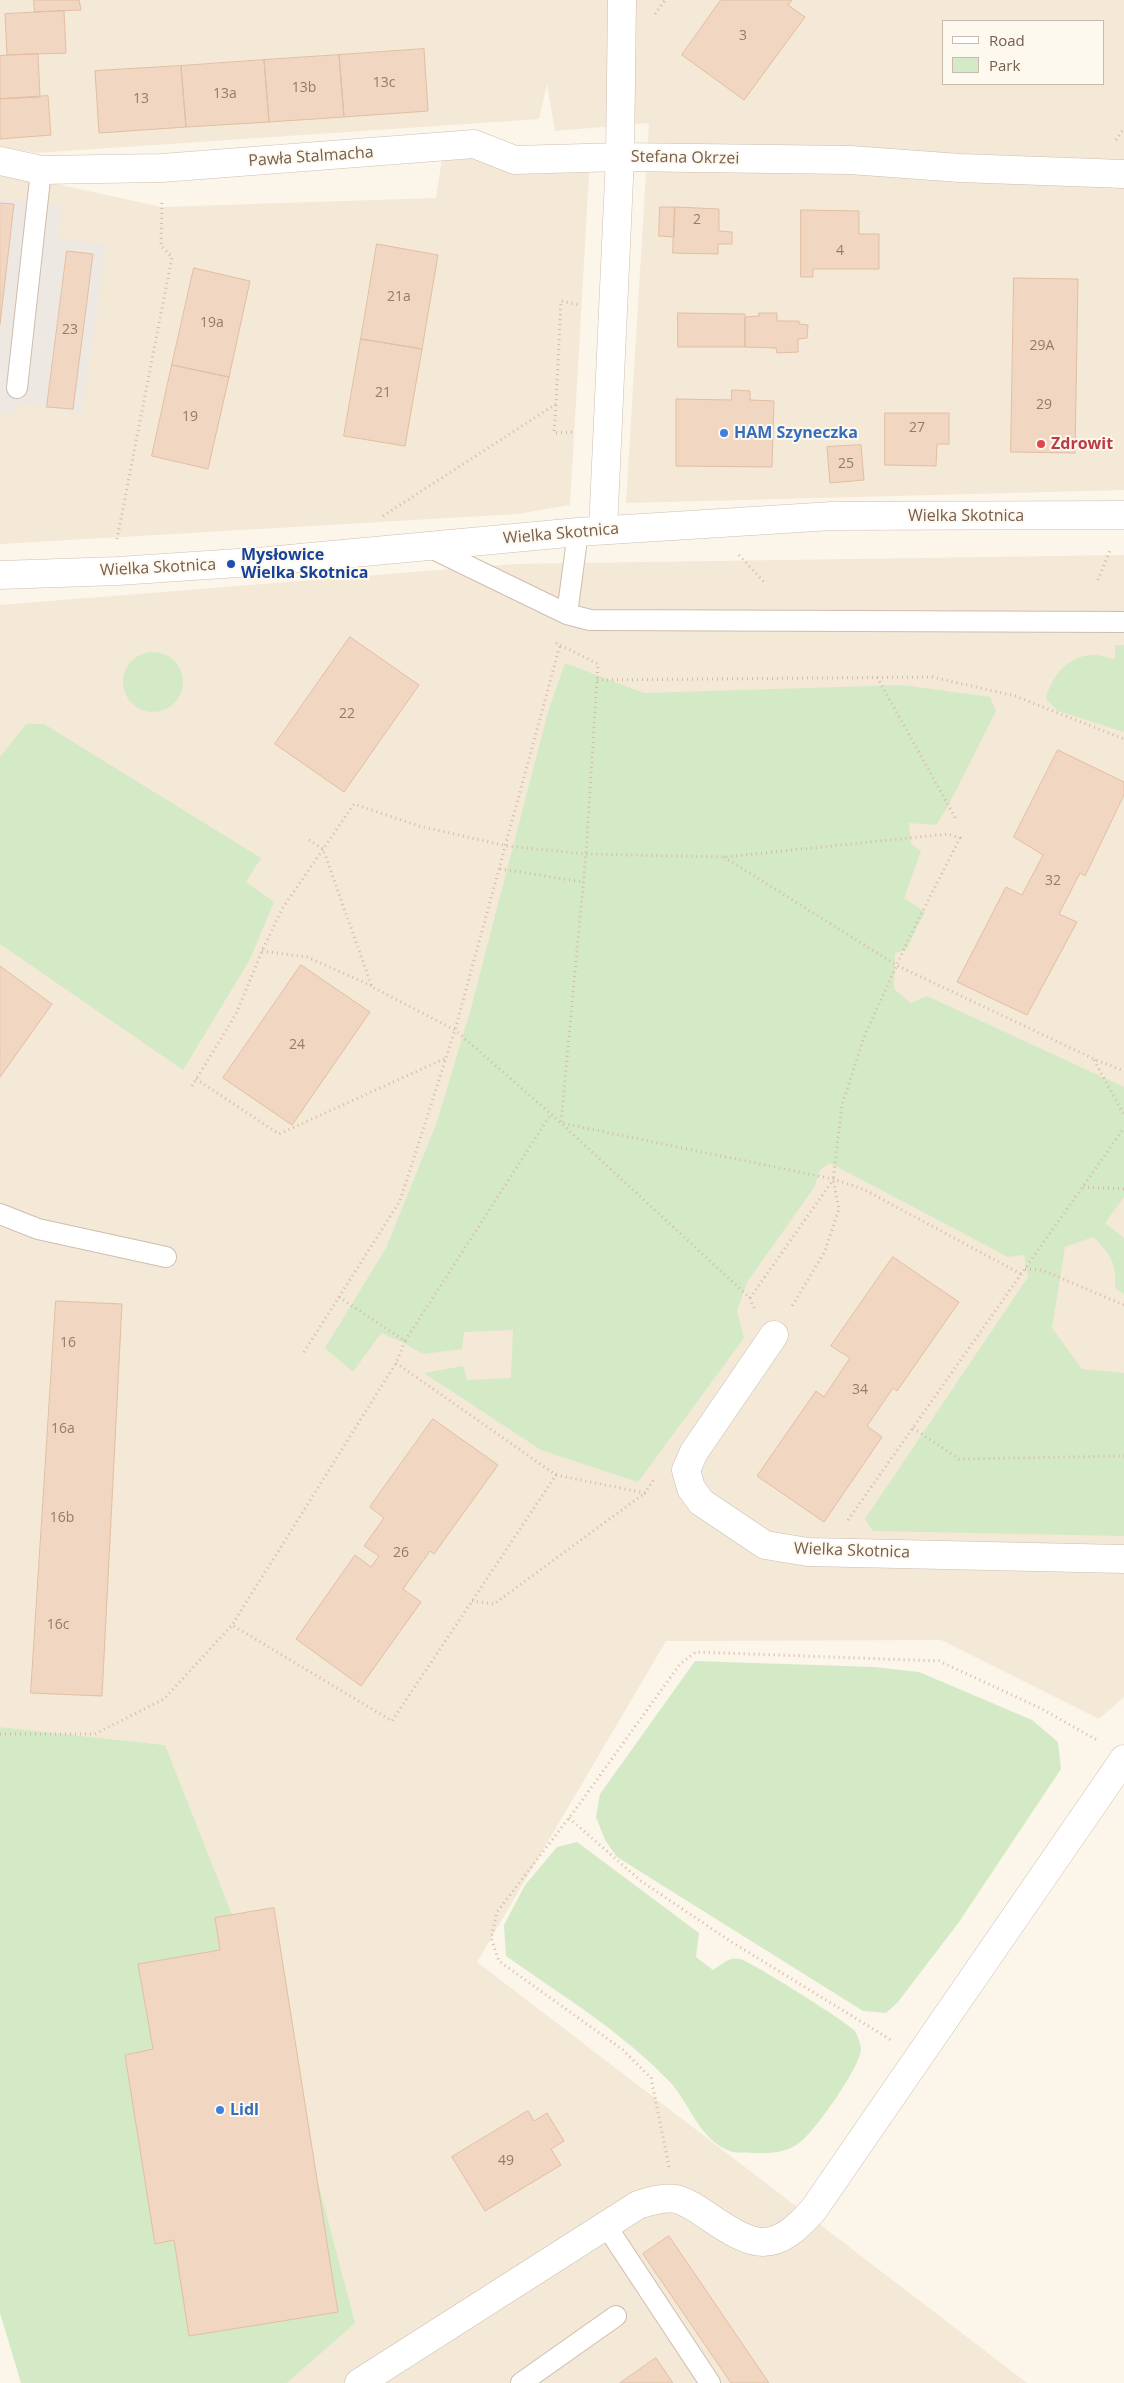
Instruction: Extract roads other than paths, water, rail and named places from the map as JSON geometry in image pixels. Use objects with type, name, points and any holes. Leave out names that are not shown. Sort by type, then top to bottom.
[{"type":"street","points":[[620,157],[622,0]]},
{"type":"street","name":"Pawła Stalmacha","points":[[0,161],[41,170],[162,168],[474,144],[515,160],[620,157]]},
{"type":"street","name":"Stefana Okrzei","points":[[590,531],[620,157],[850,160],[960,168],[1124,174]]},
{"type":"street","name":"Wielka Skotnica","points":[[0,575],[118,571],[268,561],[590,531],[832,516],[1124,516]]},
{"type":"street","name":"Wielka Skotnica","points":[[774,1335],[694,1452],[686,1470],[691,1488],[701,1502],[765,1545],[808,1552],[1124,1559]]},
{"type":"street","points":[[360,2383],[605,2224],[638,2205],[659,2199],[676,2199],[692,2206],[732,2233],[755,2242],[774,2242],[790,2234],[814,2209],[1124,1759]]},
{"type":"lane","points":[[17,388],[41,170]]},
{"type":"lane","points":[[567,614],[590,531]]},
{"type":"lane","points":[[429,547],[567,614],[590,620],[1124,622]]},
{"type":"lane","points":[[0,1214],[38,1229],[166,1257]]},
{"type":"lane","points":[[605,2224],[710,2383]]},
{"type":"lane","points":[[521,2383],[616,2316]]},
{"type":"place","name":"HAM Szyneczka","points":[[724,433]]},
{"type":"place","name":"Zdrowit","points":[[1041,444]]},
{"type":"place","name":"Mysłowice Wielka Skotnica","points":[[231,564]]},
{"type":"place","name":"Lidl","points":[[220,2110]]}]
